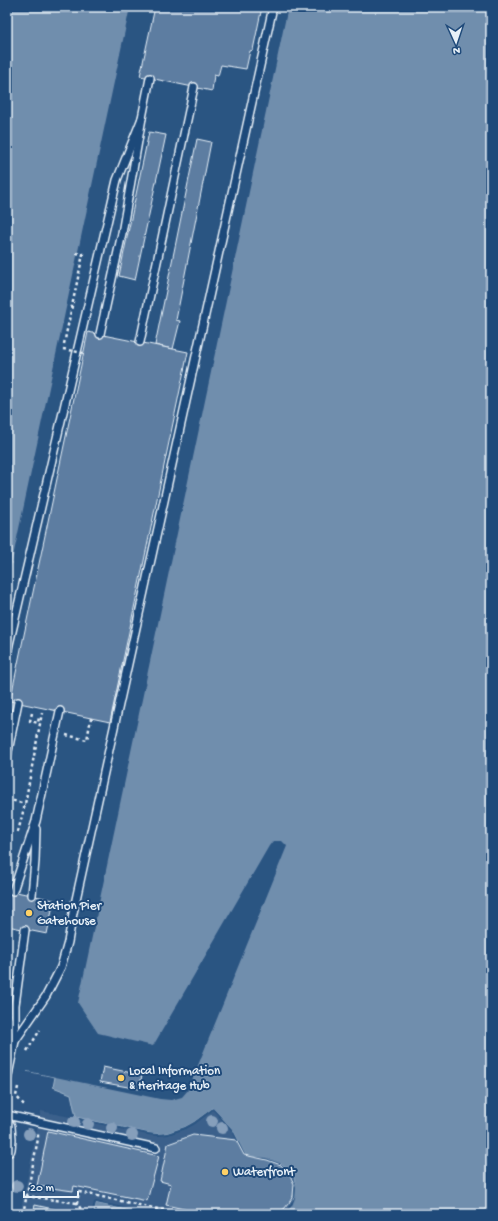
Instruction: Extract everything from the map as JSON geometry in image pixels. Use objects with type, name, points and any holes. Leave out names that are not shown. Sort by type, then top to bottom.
[{"type":"street","points":[[7,1123],[7,1149]]},
{"type":"lane","points":[[15,1041],[53,983],[65,956],[273,7]]},
{"type":"lane","points":[[100,334],[122,233],[150,78]]},
{"type":"lane","points":[[140,342],[194,87]]},
{"type":"lane","points":[[7,653],[80,352],[117,180],[142,118]]},
{"type":"lane","points":[[7,756],[18,702]]},
{"type":"lane","points":[[13,891],[36,821],[60,711]]},
{"type":"lane","points":[[7,712],[11,722],[12,733]]},
{"type":"lane","points":[[32,895],[36,821]]},
{"type":"lane","points":[[7,1080],[15,1041],[15,1005],[25,930]]},
{"type":"lane","points":[[7,1017],[12,1024],[15,1041]]},
{"type":"lane","points":[[7,1123],[32,1120],[156,1148]]},
{"type":"path","points":[[75,253],[83,254],[63,349],[80,352]]},
{"type":"path","points":[[32,712],[30,721],[38,723],[39,717]]},
{"type":"path","points":[[7,799],[25,804],[42,713]]},
{"type":"path","points":[[39,729],[87,740],[92,718]]},
{"type":"path","points":[[16,1096],[28,1110],[39,1135],[23,1214]]},
{"type":"path","points":[[84,1214],[77,1203],[79,1192],[181,1214]]},
{"type":"path","points":[[26,1196],[77,1203]]},
{"type":"shaded area","points":[[7,7],[491,7],[491,1214],[285,1214],[291,1207],[293,1200],[295,1184],[293,1175],[282,1164],[246,1156],[233,1130],[213,1108],[185,1127],[167,1133],[148,1133],[76,1117],[71,1094],[53,1087],[55,1077],[7,1067]]},
{"type":"shaded area","points":[[213,1108],[266,1158],[286,1167],[295,1180],[295,1198],[285,1214],[145,1214],[96,1203],[93,1214],[20,1214],[41,1111],[157,1134]]},
{"type":"shaded area","points":[[96,1203],[145,1214],[93,1214]]},
{"type":"pier","points":[[130,7],[288,7],[78,1003],[98,1033],[153,1046],[269,846],[273,841],[282,841],[287,846],[188,1090],[182,1097],[171,1100],[27,1071],[27,1073],[7,1069],[7,585]]},
{"type":"pier","points":[[213,1108],[233,1130],[246,1156],[266,1158],[280,1163],[292,1173],[296,1187],[295,1198],[292,1206],[285,1214],[284,1213],[294,1198],[294,1187],[290,1174],[279,1164],[266,1160],[245,1157],[232,1131],[213,1110],[186,1129],[168,1135],[158,1136],[76,1119],[74,1117],[157,1134],[167,1133],[185,1127]]},
{"type":"pier","points":[[96,1201],[146,1212],[147,1214],[96,1203],[93,1214],[91,1214],[94,1202]]},
{"type":"building","points":[[155,7],[262,7],[253,50],[250,51],[246,69],[221,65],[218,76],[214,75],[212,91],[140,76]]},
{"type":"building","points":[[149,132],[166,135],[135,280],[119,276]]},
{"type":"building","points":[[197,139],[211,142],[176,320],[180,321],[173,349],[155,345]]},
{"type":"building","points":[[88,332],[188,352],[110,722],[10,701]]},
{"type":"building","name":"Station Pier Gatehouse","points":[[7,890],[54,900],[47,934],[7,926]]},
{"type":"building","name":"Local Information & Heritage Hub","points":[[103,1067],[142,1075],[139,1089],[100,1082]]},
{"type":"building","points":[[48,1131],[159,1156],[147,1201],[74,1186],[73,1191],[37,1186]]},
{"type":"building","name":"Waterfront","points":[[193,1135],[236,1140],[244,1155],[281,1165],[290,1175],[294,1184],[293,1196],[289,1203],[284,1209],[275,1214],[261,1214],[245,1210],[244,1214],[206,1214],[166,1205],[171,1184],[160,1181],[168,1144]]},
{"type":"building","points":[[35,1205],[71,1213],[71,1214],[33,1214]]},
{"type":"place","name":"Station Pier Gatehouse","points":[[29,913]]},
{"type":"place","name":"Local Information & Heritage Hub","points":[[121,1078]]},
{"type":"place","name":"Waterfront","points":[[225,1172]]}]
